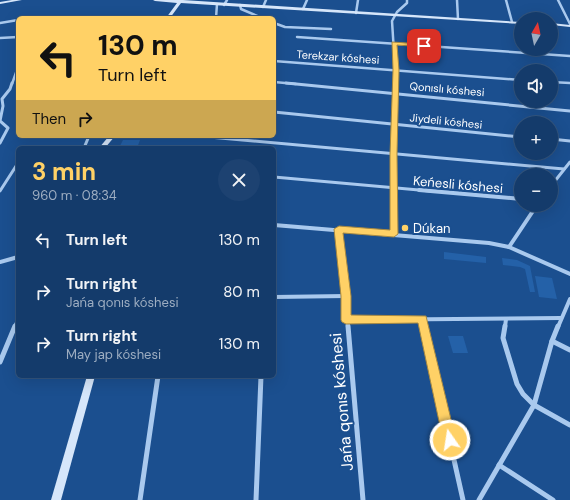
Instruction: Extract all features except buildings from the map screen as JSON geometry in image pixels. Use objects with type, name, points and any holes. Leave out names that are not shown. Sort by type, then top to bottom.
[{"type":"main road","points":[[0,3],[20,0]]},
{"type":"main road","points":[[155,0],[512,22]]},
{"type":"main road","points":[[170,16],[181,1]]},
{"type":"main road","points":[[558,24],[570,25]]},
{"type":"main road","points":[[104,146],[110,138]]},
{"type":"main road","points":[[56,500],[90,378]]},
{"type":"street","points":[[224,4],[227,0]]},
{"type":"street","points":[[263,7],[266,0]]},
{"type":"street","points":[[303,10],[306,0]]},
{"type":"street","points":[[356,13],[358,0]]},
{"type":"street","points":[[394,234],[393,154],[396,70],[392,25],[395,15],[401,5],[407,3],[407,0]]},
{"type":"street","points":[[457,0],[458,19]]},
{"type":"street","points":[[506,0],[512,22]]},
{"type":"street","points":[[558,0],[570,25]]},
{"type":"street","points":[[216,16],[217,4]]},
{"type":"street","points":[[240,6],[241,9],[257,16]]},
{"type":"street","points":[[0,23],[16,20]]},
{"type":"street","points":[[276,24],[285,27],[331,29]]},
{"type":"street","points":[[0,38],[16,37]]},
{"type":"street","points":[[297,37],[570,56]]},
{"type":"street","name":"Terekzar kóshesi","points":[[276,61],[514,79]]},
{"type":"street","points":[[0,143],[8,128],[0,121],[3,106],[2,99],[10,89],[16,72]]},
{"type":"street","name":"Qonıslı kóshesi","points":[[276,82],[570,111]]},
{"type":"street","points":[[558,82],[570,83]]},
{"type":"street","name":"Jiydeli kóshesi","points":[[276,112],[514,136]]},
{"type":"street","points":[[220,138],[564,169]]},
{"type":"street","points":[[558,140],[570,141]]},
{"type":"street","points":[[558,177],[570,162]]},
{"type":"street","points":[[0,191],[16,166]]},
{"type":"street","name":"Keńesli kóshesi","points":[[276,177],[514,198]]},
{"type":"street","points":[[509,247],[532,212]]},
{"type":"street","points":[[276,225],[339,229],[489,243],[509,247],[570,274]]},
{"type":"street","name":"Jańa qonıs kóshesi","points":[[339,229],[363,500]]},
{"type":"street","points":[[0,262],[16,258]]},
{"type":"street","points":[[276,297],[346,296]]},
{"type":"street","points":[[479,500],[534,405],[552,341],[570,299]]},
{"type":"street","points":[[346,320],[506,320],[561,318]]},
{"type":"street","points":[[422,319],[463,500]]},
{"type":"street","points":[[506,320],[503,338],[517,384],[523,394],[534,405],[570,425]]},
{"type":"street","points":[[0,362],[16,325]]},
{"type":"street","points":[[552,341],[570,350]]},
{"type":"street","points":[[140,500],[158,378]]},
{"type":"street","points":[[256,500],[261,378]]},
{"type":"street","points":[[499,466],[553,500]]},
{"type":"shaded area","points":[[123,140],[140,140],[138,146],[120,146]]},
{"type":"shaded area","points":[[444,252],[486,257],[486,263],[444,259]]},
{"type":"shaded area","points":[[502,258],[517,260],[530,266],[535,292],[530,292],[525,269],[503,265]]},
{"type":"shaded area","points":[[535,276],[552,278],[557,299],[539,297]]},
{"type":"shaded area","points":[[448,336],[463,336],[468,353],[453,353]]},
{"type":"place","name":"Dúkan","points":[[405,228]]},
{"type":"route","points":[[424,46],[394,43],[396,70],[393,154],[394,234],[339,229],[346,296],[346,320],[422,319],[450,440]]}]
